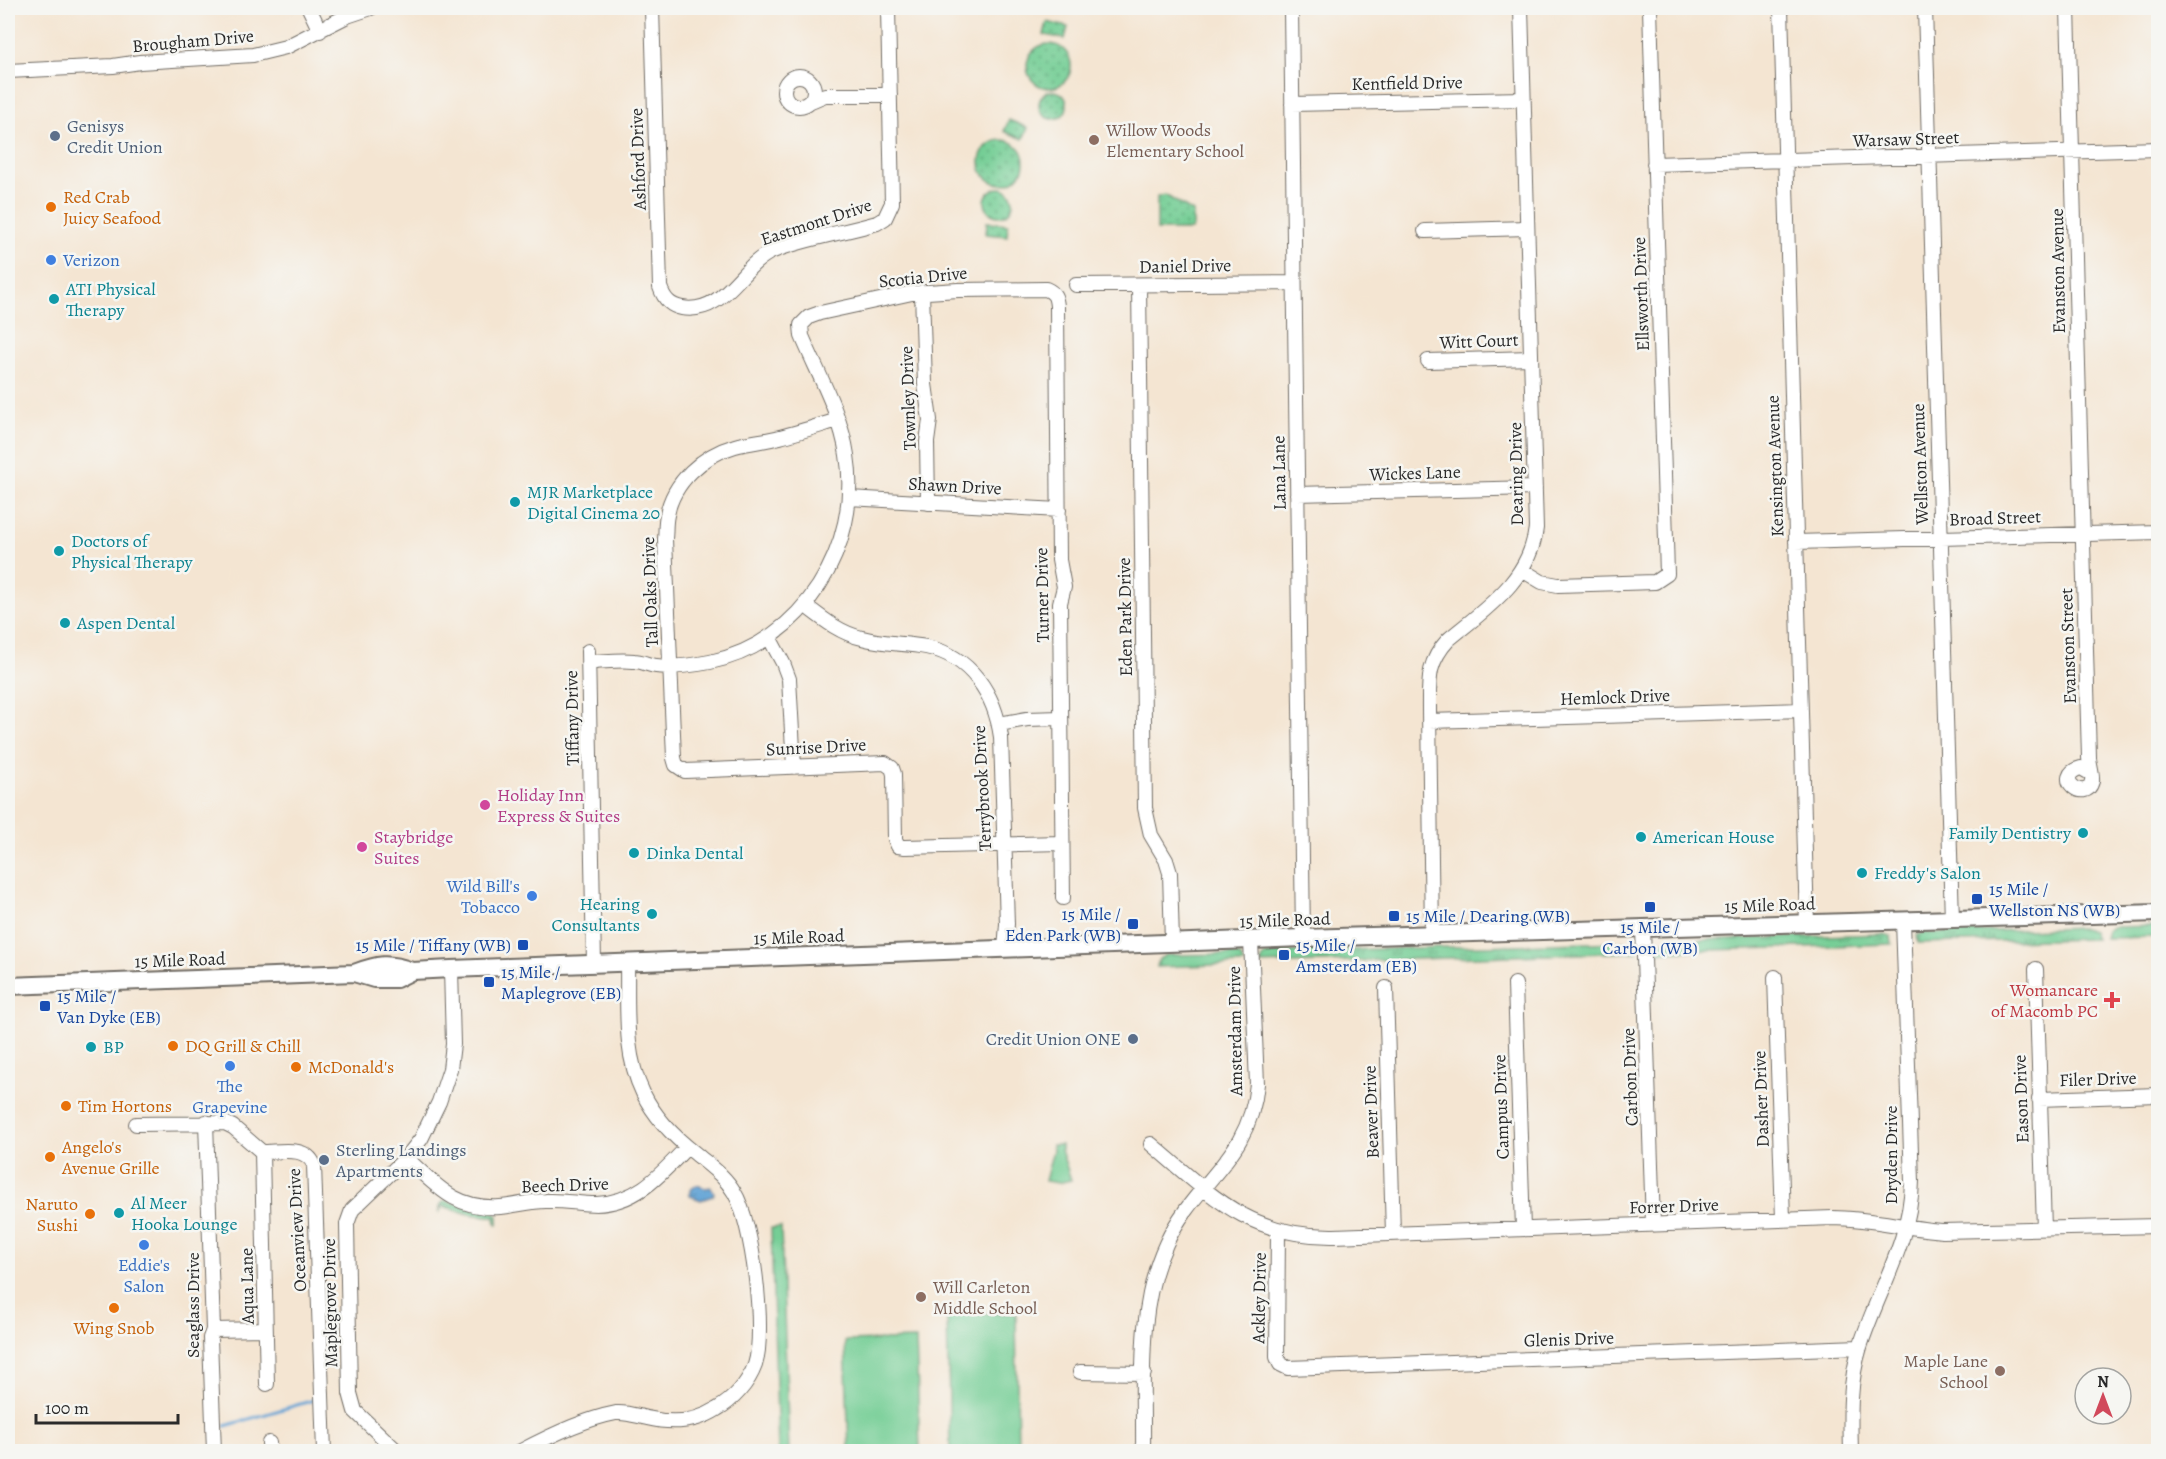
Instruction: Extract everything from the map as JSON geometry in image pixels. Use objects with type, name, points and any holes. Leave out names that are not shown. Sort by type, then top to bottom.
[{"type":"main road","name":"15 Mile Road","points":[[8,986],[354,973],[374,965],[394,964],[412,971],[1303,938],[2158,913]]},
{"type":"street","points":[[309,8],[320,31]]},
{"type":"street","name":"Brougham Drive","points":[[8,71],[113,66],[140,62],[253,55],[286,47],[347,16],[371,8]]},
{"type":"street","name":"Ashford Drive","points":[[652,8],[660,277],[663,296],[672,305]]},
{"type":"street","name":"Eastmont Drive","points":[[672,305],[685,309],[699,308],[726,293],[762,257],[773,251],[877,223],[885,218],[892,203],[888,8]]},
{"type":"street","name":"Lana Lane","points":[[1291,8],[1303,938]]},
{"type":"street","name":"Dearing Drive","points":[[1432,935],[1429,721],[1430,674],[1434,658],[1448,640],[1503,593],[1522,570],[1535,539],[1521,8]]},
{"type":"street","name":"Ellsworth Drive","points":[[1522,570],[1542,582],[1558,585],[1655,582],[1664,578],[1668,570],[1650,8]]},
{"type":"street","name":"Kensington Avenue","points":[[1781,8],[1807,924]]},
{"type":"street","name":"Wellston Avenue","points":[[1925,8],[1952,920]]},
{"type":"street","name":"Evanston Avenue","points":[[2068,8],[2082,534]]},
{"type":"street","points":[[817,95],[890,95]]},
{"type":"street","name":"Kentfield Drive","points":[[1292,104],[1523,99]]},
{"type":"street","name":"Warsaw Street","points":[[1654,164],[2158,149]]},
{"type":"street","points":[[1425,231],[1527,228]]},
{"type":"street","name":"Daniel Drive","points":[[1076,285],[1294,283]]},
{"type":"street","name":"Eden Park Drive","points":[[1139,285],[1145,808],[1151,835],[1166,860],[1170,873],[1172,943]]},
{"type":"street","name":"Scotia Drive","points":[[838,420],[802,336],[801,325],[809,317],[894,296],[922,292],[1046,289],[1053,292]]},
{"type":"street","name":"Townley Drive","points":[[922,292],[925,384],[930,413],[927,442],[928,503]]},
{"type":"street","name":"Turner Drive","points":[[1053,292],[1057,306],[1059,560],[1064,587],[1060,603],[1063,898]]},
{"type":"street","name":"Witt Court","points":[[1428,361],[1531,358]]},
{"type":"street","points":[[670,666],[717,660],[741,652],[769,638],[806,606],[832,563],[842,537],[849,498],[847,455],[838,420]]},
{"type":"street","name":"Tall Oaks Drive","points":[[677,767],[674,758],[665,538],[667,515],[678,488],[689,472],[719,452],[838,420]]},
{"type":"street","name":"Wickes Lane","points":[[1297,494],[1535,488]]},
{"type":"street","name":"Shawn Drive","points":[[849,498],[1059,510]]},
{"type":"street","name":"Broad Street","points":[[1796,542],[2158,532]]},
{"type":"street","name":"Evanston Street","points":[[2082,534],[2089,757],[2084,770]]},
{"type":"street","name":"Terrybrook Drive","points":[[806,606],[831,625],[861,638],[929,648],[950,656],[976,675],[984,686],[999,724],[1007,924],[1005,949]]},
{"type":"street","points":[[769,638],[789,679],[794,767]]},
{"type":"street","name":"Tiffany Drive","points":[[594,964],[588,656],[632,660],[654,666],[670,666]]},
{"type":"street","name":"Hemlock Drive","points":[[1429,721],[1801,710]]},
{"type":"street","points":[[999,724],[1027,719],[1061,718]]},
{"type":"street","name":"Sunrise Drive","points":[[677,767],[686,771],[880,763],[889,765],[894,774],[895,839],[898,846],[1062,843]]},
{"type":"street","name":"Dryden Drive","points":[[1851,1452],[1850,1393],[1860,1347],[1906,1228],[1912,1181],[1903,921]]},
{"type":"street","name":"Carbon Drive","points":[[1643,928],[1653,1224]]},
{"type":"street","name":"Amsterdam Drive","points":[[1143,1452],[1146,1312],[1153,1276],[1174,1228],[1240,1142],[1254,1105],[1257,1084],[1251,940]]},
{"type":"street","points":[[519,1452],[557,1433],[618,1413],[674,1422],[699,1419],[729,1401],[751,1375],[755,1364],[758,1330],[754,1261],[741,1205],[735,1192],[720,1173],[687,1147],[651,1109],[636,1076],[631,1058],[627,1027],[627,963]]},
{"type":"street","name":"Maplegrove Drive","points":[[398,1452],[355,1411],[350,1393],[347,1224],[352,1210],[406,1158],[427,1129],[439,1102],[450,1069],[453,1044],[451,969]]},
{"type":"street","name":"Eason Drive","points":[[2036,969],[2044,1229]]},
{"type":"street","name":"Dasher Drive","points":[[1775,977],[1783,1220]]},
{"type":"street","name":"Campus Drive","points":[[1515,984],[1523,1229]]},
{"type":"street","name":"Beaver Drive","points":[[1386,988],[1393,1234]]},
{"type":"street","name":"Filer Drive","points":[[2039,1099],[2158,1095]]},
{"type":"street","name":"Seaglass Drive","points":[[206,1122],[213,1330],[210,1338],[214,1452]]},
{"type":"street","points":[[136,1124],[225,1123],[233,1127],[255,1149],[262,1152]]},
{"type":"street","name":"Forrer Drive","points":[[1151,1144],[1203,1188],[1242,1216],[1278,1231],[1317,1236],[1856,1218],[1906,1228],[1942,1232],[2158,1226]]},
{"type":"street","name":"Beech Drive","points":[[406,1158],[452,1198],[464,1203],[491,1208],[548,1200],[596,1203],[623,1199],[651,1185],[687,1147]]},
{"type":"street","name":"Oceanview Drive","points":[[262,1152],[297,1151],[312,1158],[314,1165],[324,1452]]},
{"type":"street","name":"Aqua Lane","points":[[262,1152],[267,1384]]},
{"type":"street","name":"Ackley Drive","points":[[1278,1231],[1277,1357],[1280,1364]]},
{"type":"street","points":[[213,1330],[265,1329]]},
{"type":"street","name":"Glenis Drive","points":[[1280,1364],[1288,1368],[1860,1347]]},
{"type":"street","points":[[1080,1372],[1144,1373]]},
{"type":"green space","points":[[1047,22],[1068,27],[1065,39],[1044,35]]},
{"type":"green space","points":[[1049,44],[1064,51],[1071,66],[1064,81],[1049,88],[1034,81],[1027,66],[1034,51]]},
{"type":"green space","points":[[1053,91],[1063,95],[1067,105],[1063,115],[1053,119],[1043,115],[1039,105],[1043,95]]},
{"type":"green space","points":[[1009,120],[1028,128],[1023,139],[1004,131]]},
{"type":"green space","points":[[1002,140],[1011,141],[1018,146],[1023,153],[1023,171],[1018,178],[1011,183],[1002,184],[993,183],[986,178],[981,171],[980,162],[981,153],[986,146],[993,141]]},
{"type":"green space","points":[[999,188],[1009,192],[1013,202],[1009,212],[999,216],[989,212],[985,202],[989,192]]},
{"type":"green space","points":[[1165,195],[1193,212],[1191,230],[1157,230],[1157,197]]},
{"type":"green space","points":[[987,222],[1008,224],[1007,236],[986,234]]},
{"type":"green space","points":[[2158,926],[2158,937],[2105,938],[2107,931],[2113,927]]},
{"type":"green space","points":[[2083,928],[2092,931],[2095,939],[1918,943],[1917,935],[1925,933]]},
{"type":"green space","points":[[1883,934],[1891,936],[1892,944],[1651,952],[1655,944],[1664,941]]},
{"type":"green space","points":[[1622,942],[1633,945],[1637,952],[1260,964],[1264,956],[1274,952]]},
{"type":"green space","points":[[1231,954],[1240,956],[1244,964],[1157,967],[1159,959],[1166,955]]},
{"type":"green space","points":[[1052,1145],[1061,1145],[1071,1180],[1058,1183],[1045,1181],[1053,1150]]},
{"type":"green space","points":[[445,1201],[495,1213],[498,1216],[498,1225],[496,1225],[495,1217],[469,1214],[443,1206],[439,1213],[441,1204]]},
{"type":"green space","points":[[781,1227],[789,1452],[778,1451],[771,1228]]},
{"type":"green space","points":[[1016,1313],[1018,1451],[950,1451],[947,1314]]},
{"type":"green space","points":[[916,1339],[920,1451],[849,1451],[845,1341]]},
{"type":"water","points":[[697,1185],[705,1188],[711,1187],[713,1196],[701,1200],[690,1196],[690,1190]]},
{"type":"waterway","points":[[225,1426],[314,1400]]},
{"type":"place","name":"Genisys Credit Union","points":[[55,136]]},
{"type":"place","name":"Willow Woods Elementary School","points":[[1094,140]]},
{"type":"place","name":"Red Crab Juicy Seafood","points":[[51,207]]},
{"type":"place","name":"Verizon","points":[[51,260]]},
{"type":"place","name":"ATI Physical Therapy","points":[[54,299]]},
{"type":"place","name":"MJR Marketplace Digital Cinema 20","points":[[515,502]]},
{"type":"place","name":"Doctors of Physical Therapy","points":[[59,551]]},
{"type":"place","name":"Aspen Dental","points":[[65,623]]},
{"type":"place","name":"Holiday Inn Express & Suites","points":[[485,805]]},
{"type":"place","name":"Family Dentistry","points":[[2083,833]]},
{"type":"place","name":"American House","points":[[1641,837]]},
{"type":"place","name":"Staybridge Suites","points":[[362,847]]},
{"type":"place","name":"Dinka Dental","points":[[634,853]]},
{"type":"place","name":"Freddy's Salon","points":[[1862,873]]},
{"type":"place","name":"Wild Bill's Tobacco","points":[[532,896]]},
{"type":"place","name":"15 Mile / Wellston NS (WB)","points":[[1977,899]]},
{"type":"place","name":"15 Mile / Carbon (WB)","points":[[1650,907]]},
{"type":"place","name":"Hearing Consultants","points":[[652,914]]},
{"type":"place","name":"15 Mile / Dearing (WB)","points":[[1394,916]]},
{"type":"place","name":"15 Mile / Eden Park (WB)","points":[[1133,924]]},
{"type":"place","name":"15 Mile / Tiffany (WB)","points":[[523,945]]},
{"type":"place","name":"15 Mile / Amsterdam (EB)","points":[[1284,955]]},
{"type":"place","name":"15 Mile / Maplegrove (EB)","points":[[489,982]]},
{"type":"place","name":"Womancare of Macomb PC","points":[[2112,1000]]},
{"type":"place","name":"15 Mile / Van Dyke (EB)","points":[[45,1006]]},
{"type":"place","name":"Credit Union ONE","points":[[1133,1039]]},
{"type":"place","name":"DQ Grill & Chill","points":[[173,1046]]},
{"type":"place","name":"BP","points":[[91,1047]]},
{"type":"place","name":"The Grapevine","points":[[230,1066]]},
{"type":"place","name":"McDonald's","points":[[296,1067]]},
{"type":"place","name":"Tim Hortons","points":[[66,1106]]},
{"type":"place","name":"Angelo's Avenue Grille","points":[[50,1157]]},
{"type":"place","name":"Sterling Landings Apartments","points":[[324,1160]]},
{"type":"place","name":"Al Meer Hooka Lounge","points":[[119,1213]]},
{"type":"place","name":"Naruto Sushi","points":[[90,1214]]},
{"type":"place","name":"Eddie's Salon","points":[[144,1245]]},
{"type":"place","name":"Will Carleton Middle School","points":[[921,1297]]},
{"type":"place","name":"Wing Snob","points":[[114,1308]]},
{"type":"place","name":"Maple Lane School","points":[[2000,1371]]}]
